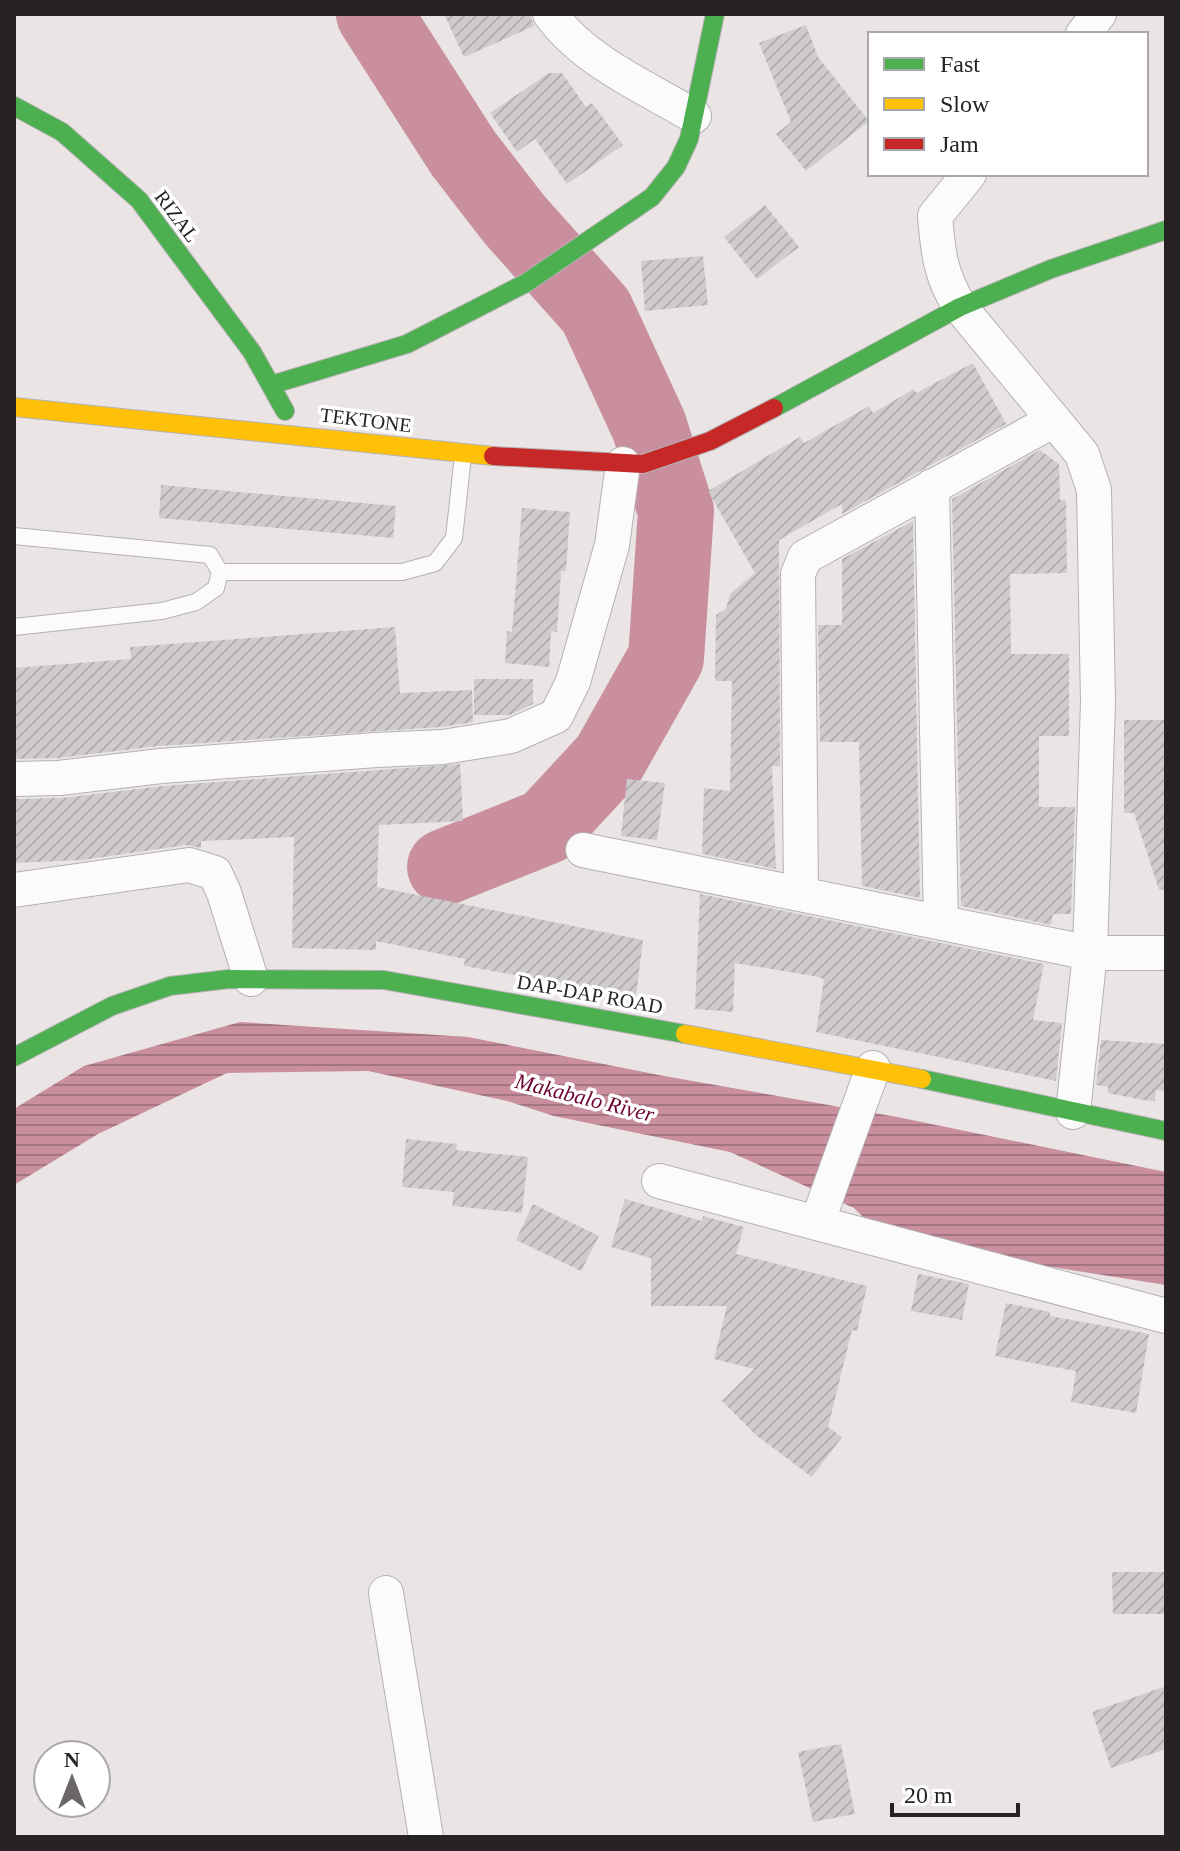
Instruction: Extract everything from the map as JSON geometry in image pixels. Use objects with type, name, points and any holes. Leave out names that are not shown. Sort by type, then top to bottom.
[{"type":"street","points":[[550,14],[563,32],[599,60],[694,116]]},
{"type":"street","points":[[271,385],[407,344],[526,283],[652,197],[676,167],[689,139],[715,14]]},
{"type":"street","points":[[1085,32],[1099,14]]},
{"type":"street","name":"RIZAL","points":[[14,106],[62,132],[139,200],[252,352],[297,434]]},
{"type":"street","points":[[967,176],[935,216],[939,263],[949,289],[960,307],[1082,454],[1094,490],[1098,702],[1090,953],[1073,1112]]},
{"type":"street","name":"TEKTONE","points":[[14,407],[166,424],[297,434],[463,454],[633,464],[710,441],[846,371],[960,307],[1051,269],[1166,230]]},
{"type":"street","points":[[801,894],[798,574],[805,557],[1054,420]]},
{"type":"street","points":[[14,779],[443,747],[511,736],[556,716],[573,682],[633,464]]},
{"type":"street","points":[[932,486],[941,923]]},
{"type":"street","points":[[583,850],[1090,953],[1166,953]]},
{"type":"street","points":[[14,890],[189,865],[215,873],[251,979]]},
{"type":"street","name":"DAP-DAP ROAD","points":[[14,1057],[112,1006],[170,986],[251,979],[384,980],[873,1068],[1166,1131]]},
{"type":"street","points":[[821,1212],[873,1068]]},
{"type":"street","points":[[659,1181],[821,1212],[1166,1316]]},
{"type":"street","points":[[386,1593],[426,1837]]},
{"type":"lane","points":[[220,572],[402,572],[435,563],[454,538],[463,454]]},
{"type":"lane","points":[[14,536],[210,555],[220,572],[216,588],[196,602],[130,616],[14,627]]},
{"type":"water","name":"Makabalo River","points":[[240,1022],[468,1037],[664,1076],[897,1117],[1166,1172],[1166,1285],[887,1241],[854,1208],[730,1152],[554,1116],[507,1101],[368,1071],[227,1073],[98,1134],[14,1185],[14,1109],[84,1066]]},
{"type":"building","points":[[444,14],[530,14],[534,26],[464,57]]},
{"type":"building","points":[[806,25],[818,57],[868,120],[806,171],[776,134],[791,122],[759,43]]},
{"type":"building","points":[[549,73],[562,73],[586,107],[592,103],[623,145],[567,184],[535,139],[517,152],[490,113]]},
{"type":"building","points":[[765,205],[799,247],[757,279],[724,237]]},
{"type":"building","points":[[703,256],[708,305],[645,311],[641,261]]},
{"type":"building","points":[[973,363],[1006,424],[842,514],[842,504],[779,540],[780,766],[772,766],[776,869],[702,854],[704,788],[730,791],[732,681],[715,681],[716,615],[726,609],[730,594],[755,573],[708,491],[800,437],[804,443],[869,406],[873,413],[914,389],[916,393]]},
{"type":"building","points":[[1040,450],[1059,464],[1060,500],[1066,500],[1067,573],[1010,574],[1011,654],[1069,654],[1069,736],[1039,736],[1039,807],[1075,807],[1071,914],[1053,914],[1051,925],[961,906],[952,499]]},
{"type":"building","points":[[161,485],[396,506],[393,538],[159,518]]},
{"type":"building","points":[[522,508],[570,512],[566,571],[561,571],[557,632],[551,631],[549,667],[505,663],[507,631],[512,632]]},
{"type":"building","points":[[913,521],[920,898],[862,886],[859,742],[820,742],[818,625],[842,625],[842,559]]},
{"type":"building","points":[[395,627],[400,693],[472,690],[473,722],[441,727],[159,746],[58,758],[14,759],[14,668],[131,659],[130,647]]},
{"type":"building","points":[[474,679],[533,679],[533,704],[510,715],[474,715]]},
{"type":"building","points":[[1124,720],[1166,720],[1166,889],[1159,890],[1134,813],[1124,813]]},
{"type":"building","points":[[460,764],[463,821],[379,825],[377,887],[643,940],[636,996],[464,966],[465,959],[376,941],[376,950],[292,948],[294,837],[201,841],[201,848],[186,845],[83,860],[14,863],[14,799],[61,798],[163,786]]},
{"type":"building","points":[[627,779],[665,783],[657,840],[621,836]]},
{"type":"building","points":[[700,894],[1044,964],[1033,1020],[1062,1023],[1056,1081],[816,1032],[824,979],[814,976],[735,963],[733,1012],[695,1009]]},
{"type":"building","points":[[1101,1040],[1166,1044],[1166,1091],[1156,1090],[1155,1101],[1143,1100],[1108,1093],[1108,1087],[1096,1085]]},
{"type":"building","points":[[406,1139],[457,1144],[456,1150],[528,1157],[522,1213],[452,1206],[454,1192],[402,1187]]},
{"type":"building","points":[[625,1199],[702,1221],[703,1216],[744,1227],[736,1254],[867,1286],[857,1331],[852,1330],[828,1427],[842,1437],[812,1477],[757,1436],[722,1401],[754,1369],[714,1359],[727,1306],[651,1306],[651,1258],[611,1247]]},
{"type":"building","points":[[533,1204],[599,1236],[581,1271],[516,1240]]},
{"type":"building","points":[[918,1274],[969,1284],[962,1320],[911,1311]]},
{"type":"building","points":[[1006,1303],[1050,1312],[1050,1316],[1149,1334],[1136,1413],[1071,1402],[1076,1371],[995,1356]]},
{"type":"building","points":[[1112,1572],[1166,1572],[1166,1614],[1113,1614]]},
{"type":"building","points":[[1166,1686],[1166,1749],[1111,1768],[1092,1712]]},
{"type":"building","points":[[841,1744],[855,1814],[813,1822],[798,1752]]},
{"type":"waterway","points":[[374,14],[463,153],[514,219],[596,311],[649,426],[676,511],[666,658],[609,759],[547,826],[445,867]]},
{"type":"traffic: fast","points":[[271,385],[407,344],[526,283],[652,197],[676,167],[689,139],[715,14]]},
{"type":"traffic: fast","points":[[14,106],[62,132],[139,200],[252,352],[285,411]]},
{"type":"traffic: fast","points":[[774,408],[960,307],[1051,269],[1166,230]]},
{"type":"traffic: fast","points":[[14,1057],[112,1006],[170,986],[229,979],[384,980],[685,1034]]},
{"type":"traffic: fast","points":[[922,1079],[1166,1131]]},
{"type":"traffic: slow","points":[[14,407],[493,456]]},
{"type":"traffic: slow","points":[[685,1034],[922,1079]]},
{"type":"traffic: jam","points":[[493,456],[643,464],[710,441],[774,408]]}]
